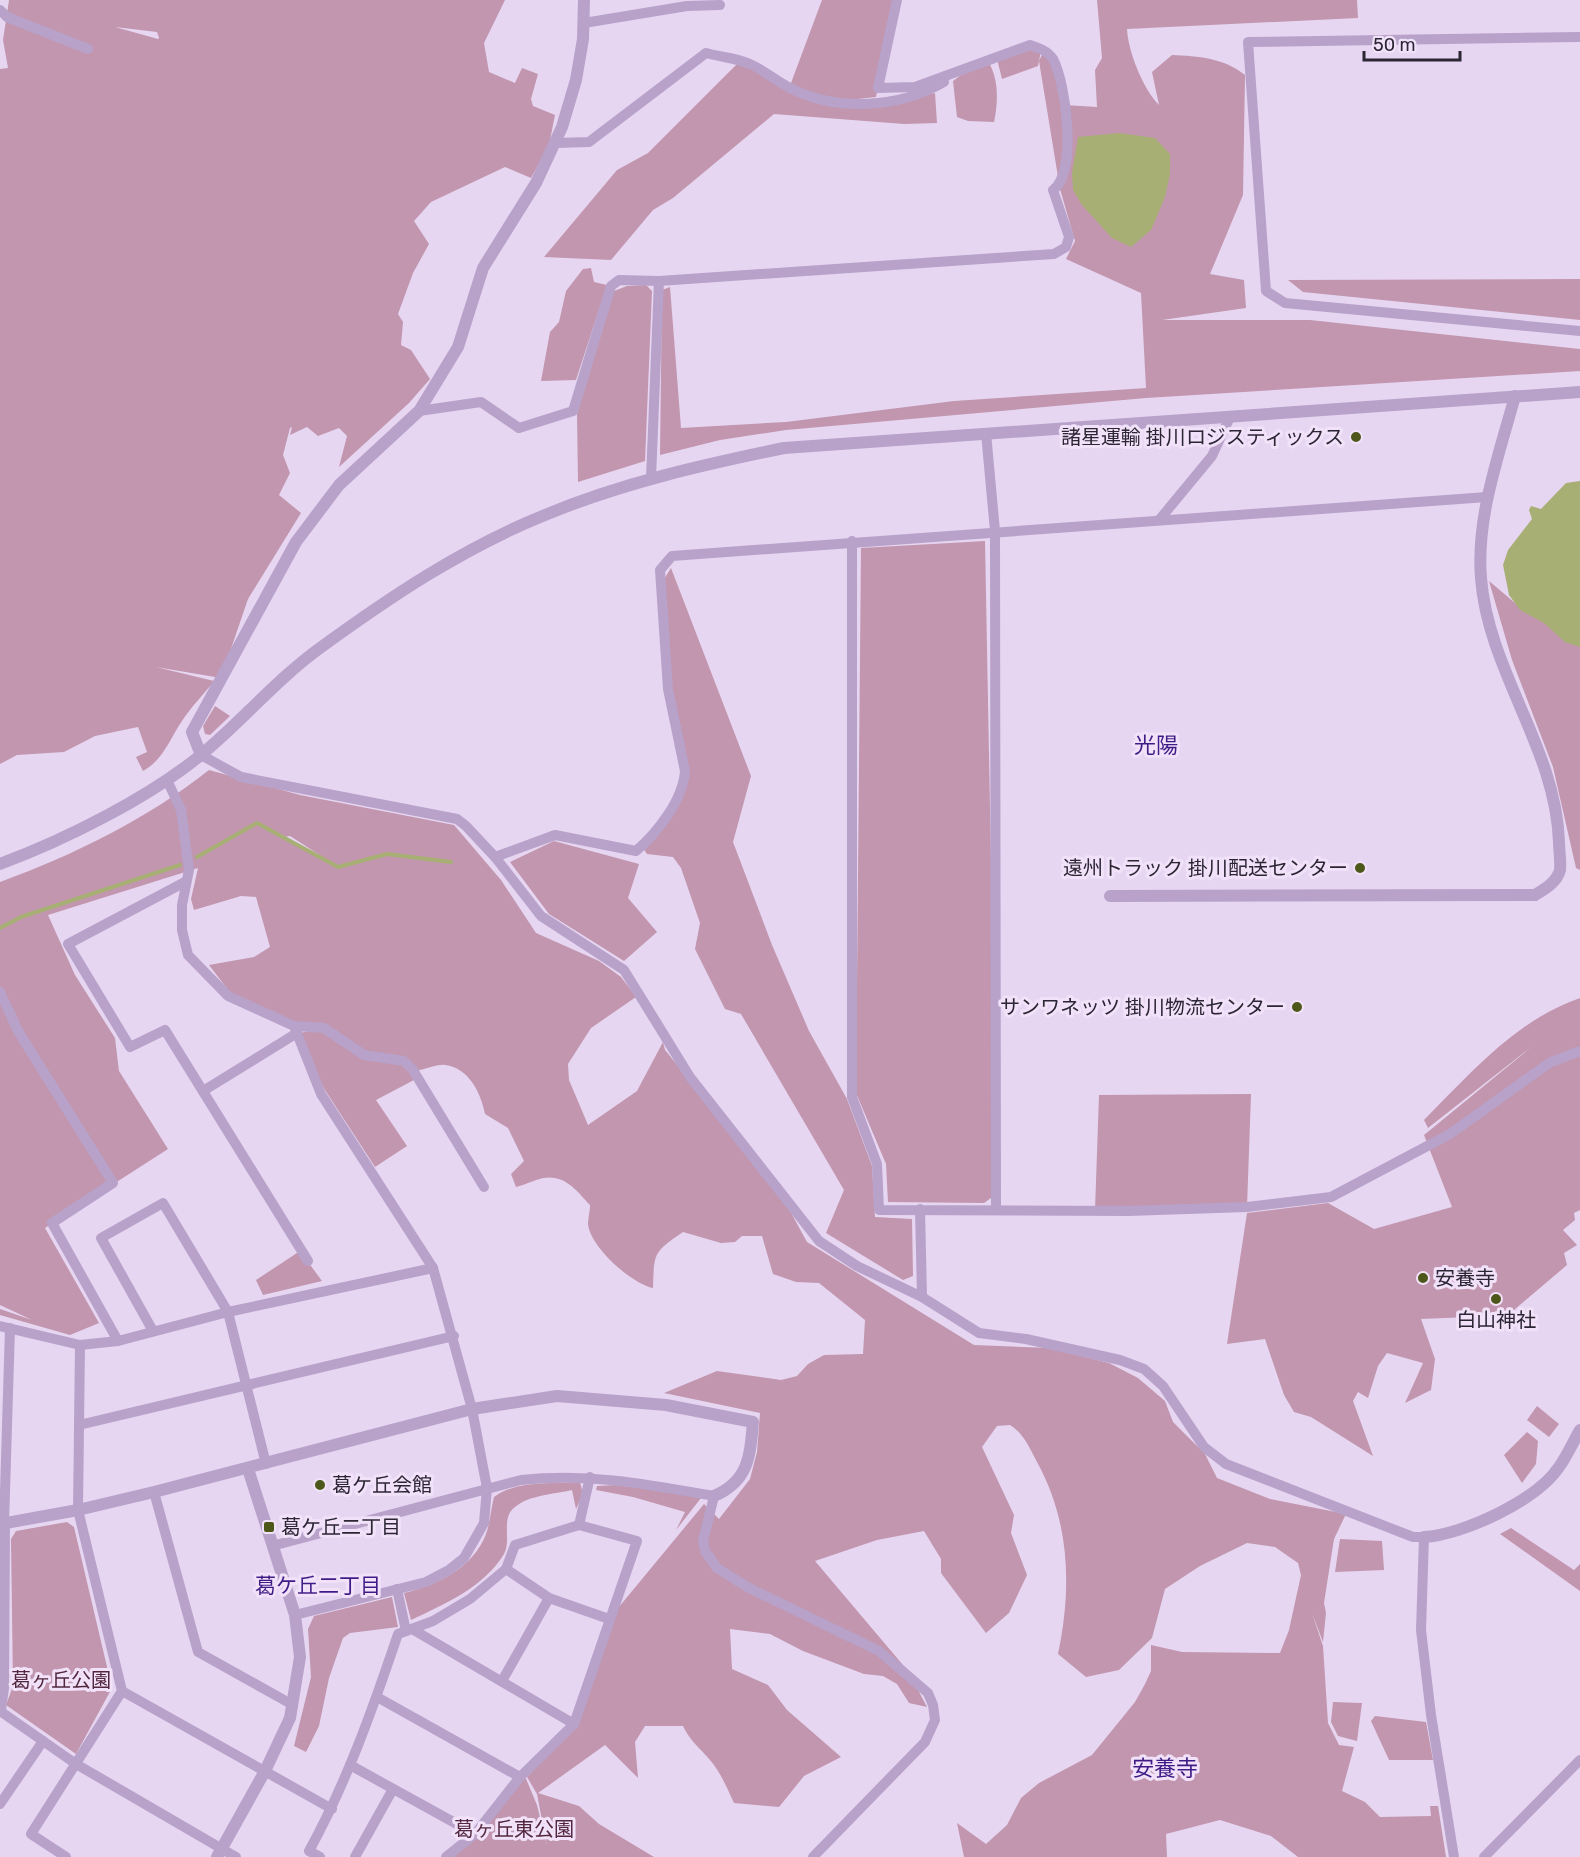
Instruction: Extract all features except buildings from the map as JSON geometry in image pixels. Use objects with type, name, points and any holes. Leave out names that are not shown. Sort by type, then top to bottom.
[{"type":"street","points":[[585,0],[576,80],[556,143],[536,183],[483,268],[458,347],[419,411],[339,485],[296,542],[192,732],[201,755],[241,777],[457,819],[466,825],[551,925],[624,970],[690,1077],[813,1236],[857,1266],[922,1297],[979,1333],[1062,1347],[1120,1360],[1144,1369],[1163,1386],[1204,1447],[1226,1464],[1413,1537],[1424,1537],[1462,1530],[1499,1513],[1530,1493],[1558,1469],[1580,1430]]},
{"type":"street","points":[[419,411],[481,402],[519,429],[573,411],[611,286],[619,280],[659,281],[1054,254],[1066,247],[1069,237],[1053,190],[1058,186],[1065,164],[1067,110],[1053,58],[1046,51],[1030,45],[915,87],[878,88],[897,0]]},
{"type":"street","points":[[584,23],[687,6],[720,5]]},
{"type":"street","points":[[0,10],[7,17],[88,49]]},
{"type":"street","points":[[1580,37],[1248,42],[1266,291],[1285,303],[1580,331]]},
{"type":"street","points":[[556,143],[589,142],[706,53],[750,64],[792,89],[845,102],[890,102],[919,96],[966,69]]},
{"type":"street","points":[[651,478],[659,281]]},
{"type":"street","points":[[0,864],[101,818],[167,780],[201,755],[317,650],[401,591],[480,545],[543,516],[651,478],[784,448],[1580,392]]},
{"type":"street","points":[[1110,896],[1535,895],[1550,886],[1560,870],[1559,829],[1553,798],[1535,739],[1493,637],[1484,606],[1480,575],[1487,496],[1515,396]]},
{"type":"street","points":[[1161,519],[1212,456],[1230,417]]},
{"type":"street","points":[[986,433],[995,531],[996,1209]]},
{"type":"street","points":[[495,857],[555,835],[636,851],[662,822],[684,784],[685,771],[668,689],[660,570],[672,556],[1487,496]]},
{"type":"street","points":[[852,541],[852,1097],[877,1164],[879,1210],[1128,1211],[1247,1207],[1331,1197],[1450,1134],[1550,1063],[1580,1052]]},
{"type":"street","points":[[167,780],[181,810],[189,870],[185,882],[182,930],[188,956],[228,996],[296,1029],[324,1028],[364,1056],[404,1061],[413,1070],[484,1187]]},
{"type":"street","points":[[185,882],[68,944],[130,1047],[165,1030],[308,1261]]},
{"type":"street","points":[[0,992],[18,1031],[113,1183],[52,1223],[118,1341]]},
{"type":"street","points":[[203,1091],[296,1029]]},
{"type":"street","points":[[295,1616],[426,1582],[449,1570],[464,1558],[484,1522],[487,1488],[472,1409],[434,1268],[321,1094],[296,1029]]},
{"type":"street","points":[[153,1331],[101,1238],[163,1203],[228,1312],[266,1464]]},
{"type":"street","points":[[920,1209],[922,1297]]},
{"type":"street","points":[[236,1857],[219,1853],[76,1764],[0,1711],[3,1688],[2,1524],[5,1327],[80,1346],[118,1341],[228,1312],[434,1268]]},
{"type":"street","points":[[79,1425],[453,1336]]},
{"type":"street","points":[[66,1857],[31,1834],[122,1691],[78,1510],[80,1346]]},
{"type":"street","points":[[2,1524],[78,1510],[154,1492],[472,1409],[557,1396],[666,1405],[753,1422],[745,1468],[739,1481],[714,1496],[590,1477],[562,1476],[520,1480],[272,1546]]},
{"type":"street","points":[[219,1853],[265,1771],[290,1718],[300,1657],[295,1616],[248,1469]]},
{"type":"street","points":[[579,1525],[590,1477]]},
{"type":"street","points":[[154,1492],[198,1652],[293,1705]]},
{"type":"street","points":[[714,1496],[703,1541],[705,1551],[717,1568],[749,1588],[879,1651],[928,1693],[933,1705],[935,1720],[925,1742],[813,1857]]},
{"type":"street","points":[[320,1857],[309,1851],[332,1809],[377,1697],[398,1634],[433,1621],[470,1599],[506,1569],[515,1545],[579,1525],[637,1541],[574,1724],[520,1777],[476,1834],[446,1857]]},
{"type":"street","points":[[1424,1537],[1422,1630],[1431,1715],[1454,1857]]},
{"type":"street","points":[[506,1569],[549,1598],[609,1619]]},
{"type":"street","points":[[397,1589],[409,1630],[574,1724]]},
{"type":"street","points":[[502,1681],[549,1598]]},
{"type":"street","points":[[122,1691],[332,1809]]},
{"type":"street","points":[[377,1697],[520,1777]]},
{"type":"street","points":[[0,1804],[44,1741]]},
{"type":"street","points":[[1484,1857],[1580,1760]]},
{"type":"street","points":[[350,1765],[476,1834]]},
{"type":"street","points":[[355,1857],[393,1789]]},
{"type":"green space","points":[[9,0],[505,0],[484,43],[489,72],[515,83],[522,68],[538,74],[531,99],[533,106],[555,115],[549,145],[531,178],[505,167],[431,202],[414,221],[429,244],[413,273],[398,314],[403,322],[401,345],[411,350],[430,379],[409,403],[339,467],[347,436],[339,428],[318,436],[307,427],[290,435],[292,427],[290,428],[283,455],[290,473],[279,495],[301,513],[248,599],[221,678],[156,667],[214,681],[186,716],[161,755],[143,771],[136,757],[147,752],[138,727],[95,736],[64,752],[17,755],[0,764],[0,69],[8,68],[3,40]],"holes":[[[115,27],[157,32],[158,39]]]},
{"type":"green space","points":[[822,0],[896,0],[876,97],[840,101],[892,103],[935,93],[937,123],[904,124],[774,114],[673,198],[653,210],[611,260],[544,257],[617,170],[648,153],[740,61],[791,83]]},
{"type":"green space","points":[[1097,0],[1357,0],[1358,18],[1127,29],[1137,69],[1147,89],[1159,105],[1152,72],[1172,55],[1220,61],[1245,75],[1243,195],[1210,274],[1244,280],[1246,308],[1162,320],[1310,320],[1580,349],[1580,371],[1146,398],[786,430],[720,440],[660,455],[662,290],[670,287],[681,428],[786,422],[954,401],[1146,388],[1141,293],[1066,259],[1075,241],[1060,189],[1039,61],[1044,50],[1049,58],[1065,105],[1097,107],[1095,70],[1102,58]]},
{"type":"green space","points":[[1024,44],[1041,51],[1038,66],[1002,79],[997,59]]},
{"type":"green space","points":[[989,63],[995,77],[997,92],[994,122],[968,121],[957,117],[953,81],[965,72]]},
{"type":"green space","points":[[591,268],[594,282],[607,285],[576,380],[541,381],[550,332],[559,322],[566,291],[583,269]]},
{"type":"green space","points":[[1580,279],[1580,320],[1303,292],[1288,280]]},
{"type":"green space","points":[[646,285],[652,291],[645,461],[578,482],[577,414],[614,291],[627,286]]},
{"type":"green space","points":[[985,541],[995,1074],[991,1198],[984,1203],[888,1202],[886,1164],[856,1093],[861,548]]},
{"type":"green space","points":[[671,568],[751,776],[733,842],[772,945],[809,1031],[847,1099],[872,1166],[875,1217],[912,1219],[913,1276],[903,1280],[826,1233],[844,1190],[741,1014],[725,1009],[695,949],[700,923],[681,868],[673,857],[647,854],[643,848],[687,785],[671,690],[663,581]]},
{"type":"green space","points":[[1489,581],[1528,614],[1580,600],[1580,870],[1576,868],[1553,767],[1512,660]]},
{"type":"green space","points":[[215,706],[230,716],[210,735],[205,734],[203,726]]},
{"type":"green space","name":"葛ヶ丘東公園","points":[[209,770],[300,795],[454,825],[501,880],[536,933],[599,961],[621,977],[636,997],[591,1028],[568,1064],[569,1080],[588,1125],[637,1091],[663,1042],[665,1050],[778,1189],[807,1242],[974,1345],[1049,1348],[1109,1363],[1138,1378],[1165,1401],[1173,1422],[1205,1454],[1217,1478],[1270,1499],[1346,1514],[1334,1539],[1324,1603],[1326,1613],[1323,1642],[1312,1613],[1323,1646],[1328,1723],[1339,1745],[1354,1747],[1342,1791],[1365,1802],[1380,1817],[1431,1816],[1430,1806],[1438,1806],[1446,1857],[1298,1857],[1271,1836],[1220,1820],[1166,1834],[1167,1857],[964,1857],[957,1823],[986,1844],[1007,1825],[1021,1798],[1039,1783],[1092,1755],[1135,1702],[1145,1684],[1151,1671],[1151,1645],[1182,1652],[1280,1653],[1289,1630],[1301,1575],[1298,1563],[1275,1547],[1247,1543],[1200,1566],[1165,1589],[1152,1638],[1119,1670],[1086,1677],[1058,1654],[1066,1580],[1062,1532],[1048,1485],[1029,1446],[1019,1432],[1010,1425],[997,1426],[982,1447],[1014,1515],[1011,1533],[1027,1575],[1009,1613],[986,1633],[941,1573],[941,1559],[924,1531],[877,1540],[815,1561],[908,1671],[927,1707],[909,1703],[897,1684],[883,1676],[864,1674],[803,1651],[770,1634],[730,1629],[732,1669],[768,1685],[787,1710],[841,1757],[804,1776],[779,1807],[734,1803],[717,1770],[683,1726],[645,1726],[635,1742],[638,1778],[605,1745],[538,1793],[579,1806],[599,1824],[654,1857],[446,1857],[485,1822],[524,1774],[537,1805],[547,1846],[537,1794],[527,1777],[578,1722],[609,1619],[704,1504],[719,1519],[750,1479],[757,1452],[760,1413],[664,1393],[717,1371],[781,1380],[797,1376],[808,1364],[824,1355],[863,1354],[865,1320],[819,1283],[796,1282],[773,1274],[762,1236],[742,1236],[735,1242],[721,1243],[683,1232],[666,1244],[658,1254],[655,1260],[653,1288],[634,1280],[613,1263],[596,1243],[588,1224],[590,1205],[570,1185],[551,1177],[516,1187],[511,1174],[524,1161],[508,1128],[485,1114],[477,1090],[467,1076],[453,1067],[439,1065],[417,1071],[414,1080],[376,1100],[407,1146],[375,1167],[325,1090],[297,1033],[322,1030],[294,1026],[235,999],[209,965],[254,957],[270,947],[256,897],[241,896],[194,910],[191,899],[198,868],[48,915],[75,975],[115,1038],[119,1071],[168,1149],[45,1228],[99,1323],[70,1335],[0,1315],[0,1309],[32,1320],[0,1305],[0,882],[82,848],[135,820]],"holes":[[[290,836],[329,862],[284,837]]]},
{"type":"green space","points":[[554,841],[639,864],[628,898],[657,932],[624,961],[549,914],[510,862]]},
{"type":"green space","points":[[1580,998],[1580,1210],[1574,1213],[1575,1220],[1563,1230],[1577,1245],[1564,1253],[1567,1265],[1514,1310],[1470,1317],[1421,1319],[1435,1359],[1431,1390],[1405,1403],[1423,1363],[1387,1353],[1378,1366],[1368,1398],[1358,1392],[1353,1401],[1373,1456],[1311,1417],[1294,1412],[1284,1395],[1265,1339],[1227,1344],[1247,1213],[1328,1203],[1374,1229],[1452,1207],[1424,1135],[1535,1044],[1428,1128],[1424,1120],[1477,1067],[1515,1034],[1535,1020]]},
{"type":"green space","points":[[1251,1094],[1247,1207],[1095,1210],[1099,1095]]},
{"type":"green space","points":[[300,1251],[322,1281],[263,1295],[256,1280]]},
{"type":"green space","points":[[1537,1406],[1559,1424],[1549,1437],[1527,1420]]},
{"type":"green space","points":[[1527,1432],[1538,1441],[1536,1464],[1522,1483],[1504,1455]]},
{"type":"green space","points":[[580,1482],[583,1494],[576,1509],[572,1490],[535,1497],[515,1507],[508,1517],[506,1548],[496,1566],[463,1593],[411,1620],[404,1593],[441,1580],[463,1566],[480,1546],[486,1534],[494,1497],[524,1485]]},
{"type":"green space","points":[[616,1485],[701,1498],[676,1530],[685,1512],[633,1497],[596,1490],[597,1486]]},
{"type":"green space","name":"葛ヶ丘公園","points":[[67,1522],[74,1527],[112,1688],[76,1754],[6,1705],[13,1686],[11,1539],[16,1531]]},
{"type":"green space","points":[[1511,1528],[1574,1570],[1580,1564],[1580,1591],[1500,1534]]},
{"type":"green space","points":[[1340,1539],[1382,1541],[1384,1570],[1335,1572]]},
{"type":"green space","points":[[392,1597],[398,1627],[350,1633],[343,1638],[329,1678],[319,1726],[306,1752],[294,1746],[311,1677],[308,1629],[314,1616]]},
{"type":"green space","points":[[1333,1702],[1362,1703],[1357,1741],[1338,1736],[1331,1722]]},
{"type":"green space","points":[[1375,1716],[1426,1722],[1433,1760],[1389,1760],[1371,1721]]},
{"type":"shaded area","points":[[1119,133],[1155,138],[1170,154],[1170,174],[1165,197],[1151,230],[1131,247],[1112,238],[1082,205],[1073,190],[1072,173],[1078,137]]},
{"type":"shaded area","points":[[1580,481],[1580,647],[1565,642],[1544,623],[1520,610],[1509,595],[1503,565],[1508,550],[1532,519],[1529,510],[1531,506],[1541,509],[1566,483]]},
{"type":"waterway","points":[[197,857],[257,823],[338,867],[387,854],[451,862]]},
{"type":"waterway","points":[[0,928],[21,917],[180,865]]},
{"type":"place","name":"諸星運輸 掛川ロジスティックス","points":[[1356,437]]},
{"type":"place","name":"遠州トラック 掛川配送センター","points":[[1360,868]]},
{"type":"place","name":"サンワネッツ 掛川物流センター","points":[[1297,1007]]},
{"type":"place","name":"安養寺","points":[[1423,1278]]},
{"type":"place","name":"白山神社","points":[[1496,1299]]},
{"type":"place","name":"葛ケ丘会館","points":[[320,1485]]},
{"type":"place","name":"葛ケ丘二丁目","points":[[269,1527]]},
{"type":"district","name":"光陽","points":[[1156,745]]},
{"type":"district","name":"葛ケ丘二丁目","points":[[318,1585]]},
{"type":"district","name":"安養寺","points":[[1165,1768]]}]
